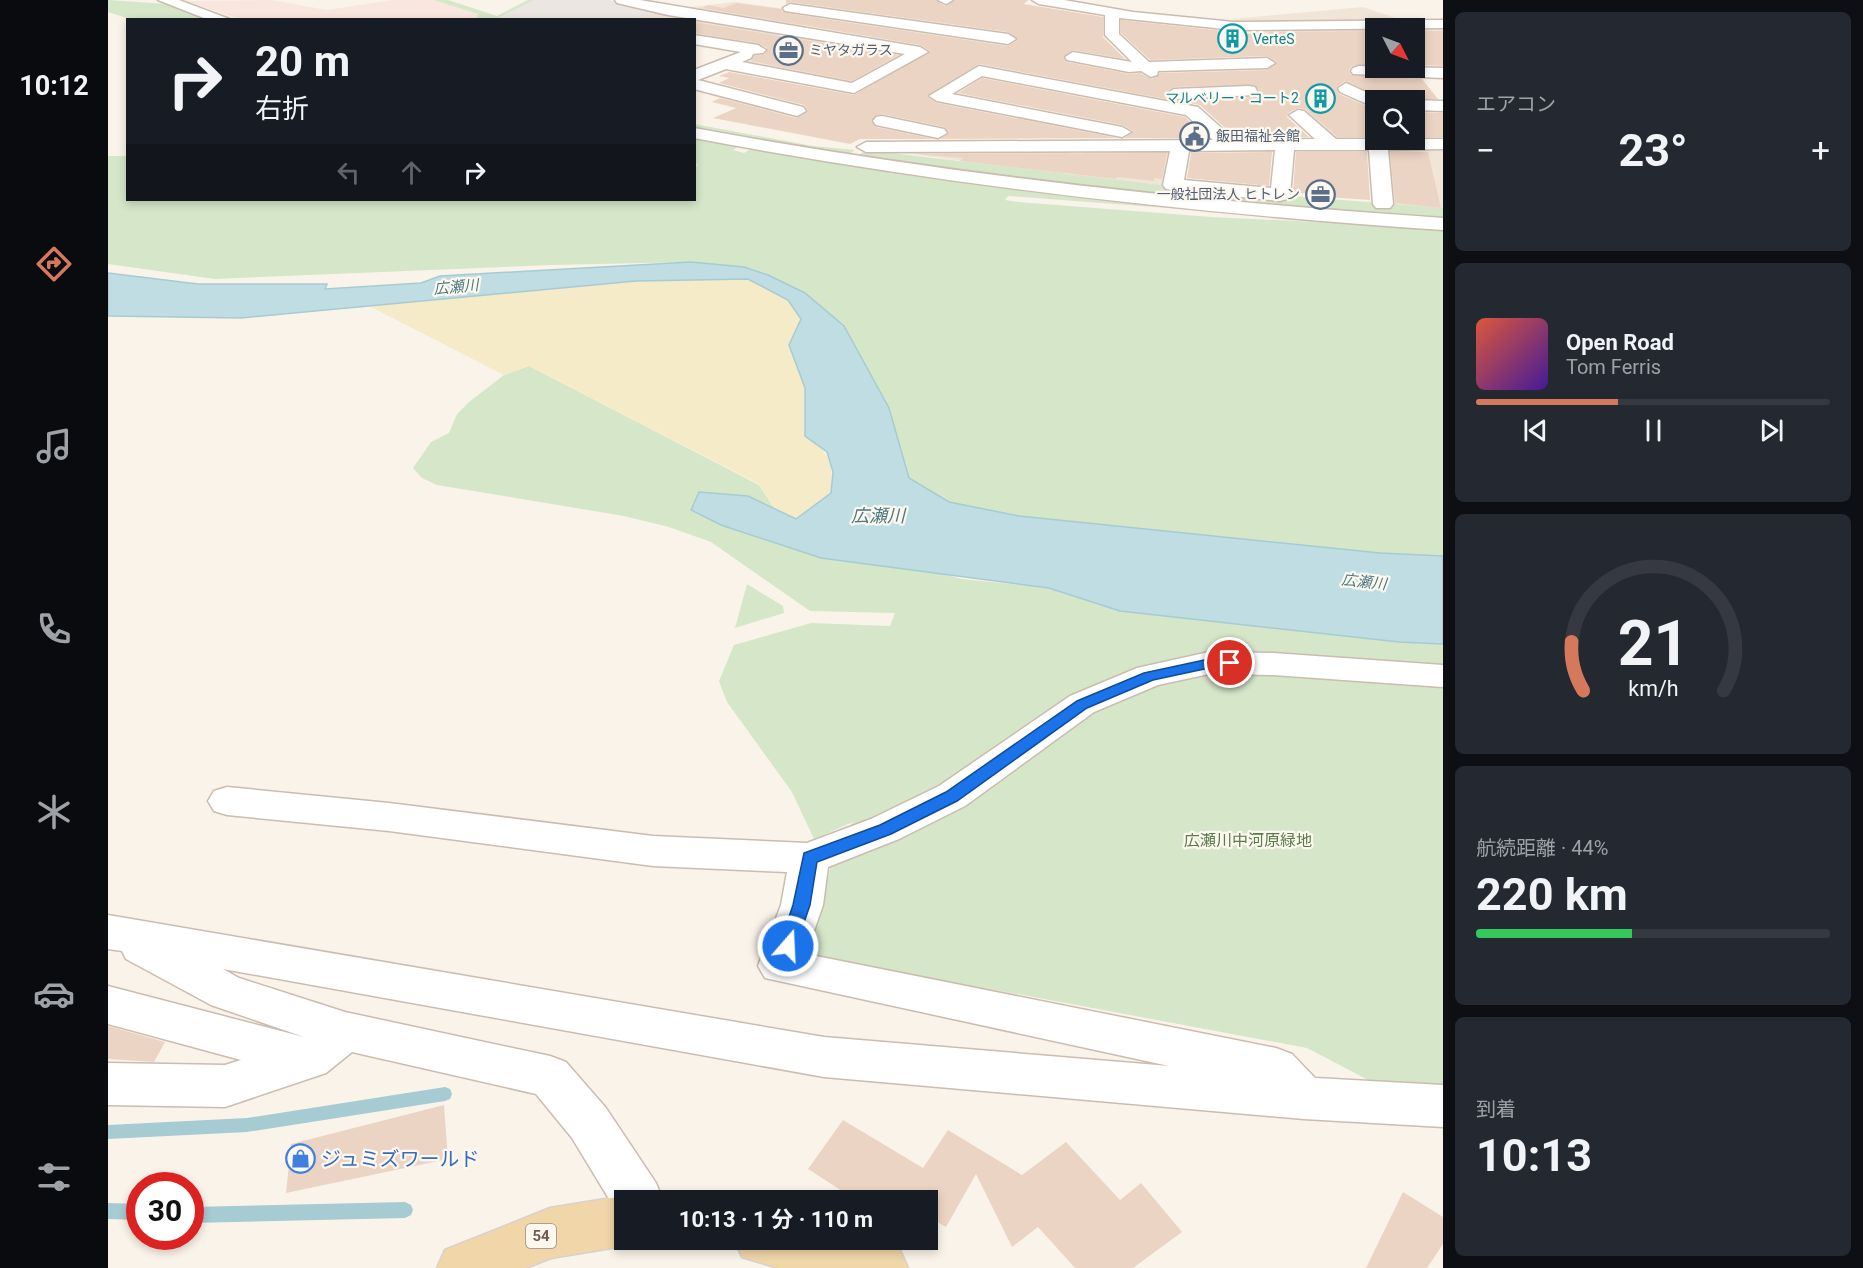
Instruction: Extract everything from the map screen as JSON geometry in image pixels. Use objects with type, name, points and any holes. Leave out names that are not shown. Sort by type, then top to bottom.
[{"type":"main road","name":"54","points":[[463,1268],[550,1233],[614,1223]]},
{"type":"main road","points":[[810,1250],[870,1263],[882,1268]]},
{"type":"street","points":[[165,0],[219,18]]},
{"type":"street","points":[[622,0],[641,5],[671,5],[798,32],[920,52],[854,88],[696,54]]},
{"type":"street","points":[[696,75],[798,32],[855,0]]},
{"type":"street","points":[[1039,0],[1189,28],[1365,25]]},
{"type":"street","points":[[777,6],[1007,40]]},
{"type":"street","points":[[1374,8],[1404,18]]},
{"type":"street","points":[[946,9],[989,23]]},
{"type":"street","points":[[1309,10],[1225,19],[1255,37],[1365,40]]},
{"type":"street","points":[[1112,12],[1112,35],[1231,146]]},
{"type":"street","points":[[1425,24],[1443,24]]},
{"type":"street","points":[[696,36],[758,50]]},
{"type":"street","points":[[835,54],[859,42]]},
{"type":"street","points":[[1073,57],[1129,67],[1267,63]]},
{"type":"street","points":[[1192,111],[979,71],[937,96],[1163,136],[1180,147],[1365,144]]},
{"type":"street","points":[[1359,71],[1443,73]]},
{"type":"street","points":[[696,85],[797,111]]},
{"type":"street","points":[[1346,88],[1365,98]]},
{"type":"street","points":[[1174,94],[1249,91]]},
{"type":"street","points":[[1425,105],[1443,105]]},
{"type":"street","points":[[696,122],[838,147],[1080,147],[1163,136],[1192,111]]},
{"type":"street","points":[[1298,115],[1332,145]]},
{"type":"street","points":[[882,121],[1011,148]]},
{"type":"street","points":[[1425,128],[1443,137]]},
{"type":"street","points":[[696,133],[882,166],[1072,192],[1268,213],[1443,224]]},
{"type":"street","points":[[1425,144],[1443,144]]},
{"type":"street","points":[[1180,147],[1173,185],[1280,195],[1285,146]]},
{"type":"street","points":[[1073,165],[1080,147]]},
{"type":"street","points":[[1378,150],[1383,204]]},
{"type":"street","points":[[227,801],[389,817],[533,838],[652,851],[809,858],[885,830],[951,796],[1082,704],[1149,676],[1209,663],[1273,663],[1443,676]]},
{"type":"street","points":[[809,858],[802,905],[780,966],[1276,1068],[1304,1098]]},
{"type":"street","points":[[112,932],[824,1057],[1304,1098],[1443,1106]]},
{"type":"street","points":[[112,932],[226,992],[345,1031],[550,1077],[589,1123],[632,1190]]},
{"type":"street","points":[[108,1005],[310,1059]]},
{"type":"street","points":[[108,1084],[225,1086],[310,1059],[345,1031]]},
{"type":"shaded area","points":[[271,0],[327,10],[393,0],[434,0],[478,14],[477,18],[238,18],[184,1]]},
{"type":"shaded area","points":[[534,0],[609,0],[658,12],[636,18],[500,17]]},
{"type":"shaded area","points":[[735,2],[815,13],[820,16],[800,26],[786,27],[674,9]]},
{"type":"shaded area","points":[[1363,7],[1395,18],[1365,18],[1365,22],[1242,24],[1232,19]]},
{"type":"shaded area","points":[[658,12],[696,18],[636,18]]},
{"type":"shaded area","points":[[696,18],[778,31],[781,34],[757,46],[700,37],[703,34],[696,33]]},
{"type":"shaded area","points":[[1425,27],[1443,27],[1443,40],[1425,39]]},
{"type":"shaded area","points":[[1365,28],[1365,39],[1259,36],[1252,29]]},
{"type":"shaded area","points":[[804,36],[847,44],[828,53],[837,55],[863,45],[905,55],[856,81],[841,83],[742,64],[741,60],[794,37]]},
{"type":"shaded area","points":[[1425,147],[1443,147],[1443,208],[1391,205],[1385,150],[1425,150]]},
{"type":"shaded area","points":[[1088,150],[1169,150],[1174,152],[1165,186],[1073,176],[1083,152]]},
{"type":"shaded area","points":[[890,151],[1066,151],[1071,153],[1063,175]]},
{"type":"green space","points":[[108,0],[167,4],[208,18],[127,18],[108,12]]},
{"type":"green space","points":[[434,0],[448,0],[497,16],[528,0],[534,0],[500,18],[477,18],[478,14]]},
{"type":"green space","points":[[696,124],[813,146],[855,150],[845,157],[696,130]]},
{"type":"green space","points":[[696,136],[741,145],[733,150],[744,153],[754,147],[1018,189],[1220,212],[1008,196],[1005,200],[1018,202],[1211,217],[1443,228],[1443,556],[1380,553],[1019,516],[949,502],[909,478],[904,463],[744,267],[691,262],[550,265],[215,279],[108,264],[108,156],[126,156],[126,201],[696,201],[696,166],[698,165],[696,164]]},
{"type":"green space","points":[[866,150],[1169,186],[1163,200],[854,159]]},
{"type":"green space","points":[[1177,187],[1443,208],[1443,221],[1174,201]]},
{"type":"green space","name":"広瀬川中河原緑地","points":[[529,366],[759,485],[774,508],[748,496],[700,492],[692,511],[962,579],[1049,588],[1120,611],[1399,642],[1443,644],[1443,1087],[1374,1083],[1307,1048],[808,955],[833,858],[853,822],[814,839],[792,792],[727,702],[719,681],[734,645],[811,623],[890,626],[895,613],[810,611],[711,542],[669,527],[624,516],[437,485],[422,478],[413,468],[431,442],[449,433],[457,414],[504,375]]},
{"type":"green space","points":[[747,584],[783,606],[784,613],[735,628]]},
{"type":"sand","points":[[748,279],[788,300],[801,319],[789,345],[805,388],[805,436],[820,448],[831,466],[831,493],[796,519],[774,508],[759,484],[529,366],[504,375],[367,305],[636,281]]},
{"type":"water","name":"広瀬川","points":[[691,262],[744,267],[768,275],[805,293],[844,326],[889,408],[909,478],[949,502],[1019,516],[1380,553],[1443,556],[1443,644],[1399,642],[1120,611],[1049,588],[821,558],[721,525],[691,510],[699,492],[748,496],[796,519],[831,493],[833,472],[827,452],[805,436],[805,388],[789,345],[801,319],[788,300],[748,279],[636,281],[241,318],[108,316],[108,273],[198,284],[327,284],[325,289],[421,283],[440,276]]},
{"type":"building","points":[[786,0],[936,0],[945,6],[955,0],[1028,0],[1024,4],[1103,17],[1103,37],[1125,59],[1073,50],[1063,57],[1067,62],[1129,74],[1140,73],[1152,79],[1160,73],[1267,70],[1277,62],[1267,56],[1150,60],[1121,33],[1121,20],[1271,36],[1268,32],[1365,31],[1365,65],[1352,66],[1349,70],[1351,75],[1365,76],[1365,78],[1422,79],[1438,99],[1425,99],[1425,90],[1365,90],[1345,81],[1336,87],[1339,94],[1365,105],[1365,137],[1337,137],[1305,109],[1298,108],[1288,113],[1287,117],[1309,137],[1236,138],[1200,105],[1178,101],[1255,97],[1259,92],[1255,85],[1174,87],[1164,93],[1171,100],[979,64],[927,97],[937,103],[1117,138],[940,139],[949,133],[944,127],[882,114],[871,120],[876,127],[934,139],[860,139],[850,144],[713,118],[736,108],[712,102],[720,98],[796,118],[808,111],[804,105],[719,83],[729,78],[719,76],[729,72],[854,95],[930,51],[920,45],[702,8],[708,5],[724,8],[736,3],[781,9],[785,13],[1008,46],[1018,40],[1008,32],[790,2],[786,4]]},
{"type":"building","points":[[696,22],[898,55],[852,81],[751,61],[754,56],[765,55],[767,48],[758,43],[696,33]]},
{"type":"building","points":[[1425,31],[1443,31],[1443,66],[1425,65]]},
{"type":"building","points":[[982,78],[1185,117],[1207,138],[1124,138],[1133,131],[1122,125],[958,93]]},
{"type":"building","points":[[1425,112],[1443,113],[1443,137],[1425,137]]},
{"type":"building","points":[[1272,152],[1269,186],[1187,178],[1191,153]]},
{"type":"building","points":[[1296,152],[1367,152],[1370,200],[1311,196],[1311,194],[1293,192]]},
{"type":"building","points":[[1390,152],[1428,152],[1441,208],[1395,203]]},
{"type":"building","points":[[1167,153],[1162,179],[1154,178],[1154,181],[1117,177],[1116,179],[960,161],[963,158],[914,154]]},
{"type":"building","points":[[108,1026],[165,1042],[154,1062],[108,1059]]},
{"type":"building","points":[[444,1105],[448,1159],[286,1193],[291,1144]]},
{"type":"building","points":[[843,1120],[923,1168],[948,1130],[1022,1175],[1066,1142],[1120,1200],[1141,1183],[1182,1232],[1133,1268],[1075,1268],[1038,1227],[1012,1247],[976,1174],[946,1227],[938,1222],[938,1190],[841,1190],[808,1169]]},
{"type":"building","points":[[1403,1192],[1443,1217],[1443,1244],[1427,1268],[1366,1268]]},
{"type":"waterway","points":[[108,1132],[247,1125],[445,1094]]},
{"type":"waterway","points":[[204,1215],[405,1210]]},
{"type":"waterway","points":[[108,1211],[126,1212]]},
{"type":"place","name":"VerteS","points":[[1232,39]]},
{"type":"place","name":"ミヤタガラス","points":[[788,50]]},
{"type":"place","name":"マルベリー・コート2","points":[[1320,98]]},
{"type":"place","name":"飯田福祉会館","points":[[1195,136]]},
{"type":"place","name":"一般社団法人 ヒトレン","points":[[1321,194]]},
{"type":"place","name":"ジュミズワールド","points":[[300,1159]]},
{"type":"route","points":[[788,946],[802,905],[809,858],[885,830],[951,796],[1082,704],[1149,676],[1209,663],[1230,663]]}]
